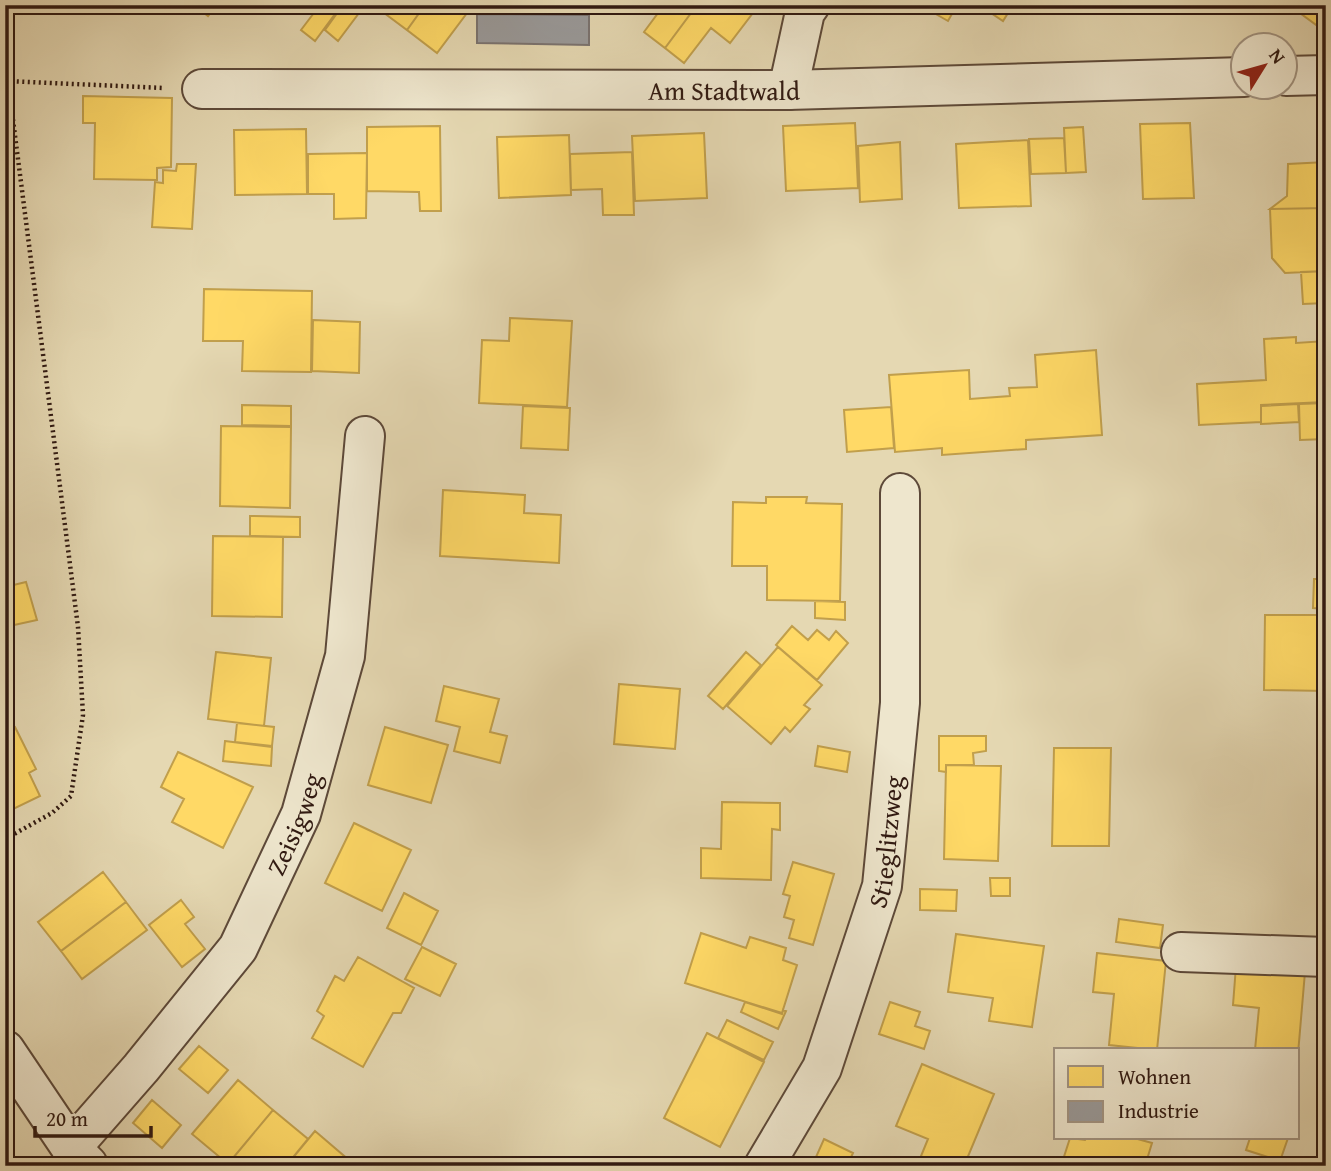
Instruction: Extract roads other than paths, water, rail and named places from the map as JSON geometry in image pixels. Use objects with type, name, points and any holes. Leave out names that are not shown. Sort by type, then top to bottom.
[{"type":"street","points":[[789,90],[805,12],[810,5]]},
{"type":"street","points":[[1300,76],[1326,75]]},
{"type":"street","name":"Am Stadtwald","points":[[202,89],[789,90],[1230,77]]},
{"type":"street","name":"Zeisigweg","points":[[80,1157],[141,1068],[238,948],[300,814],[345,656],[365,436]]},
{"type":"street","name":"Stieglitzweg","points":[[764,1166],[822,1068],[881,886],[900,703],[900,493]]},
{"type":"street","points":[[1181,952],[1326,957]]},
{"type":"street","points":[[5,1051],[80,1157]]}]
